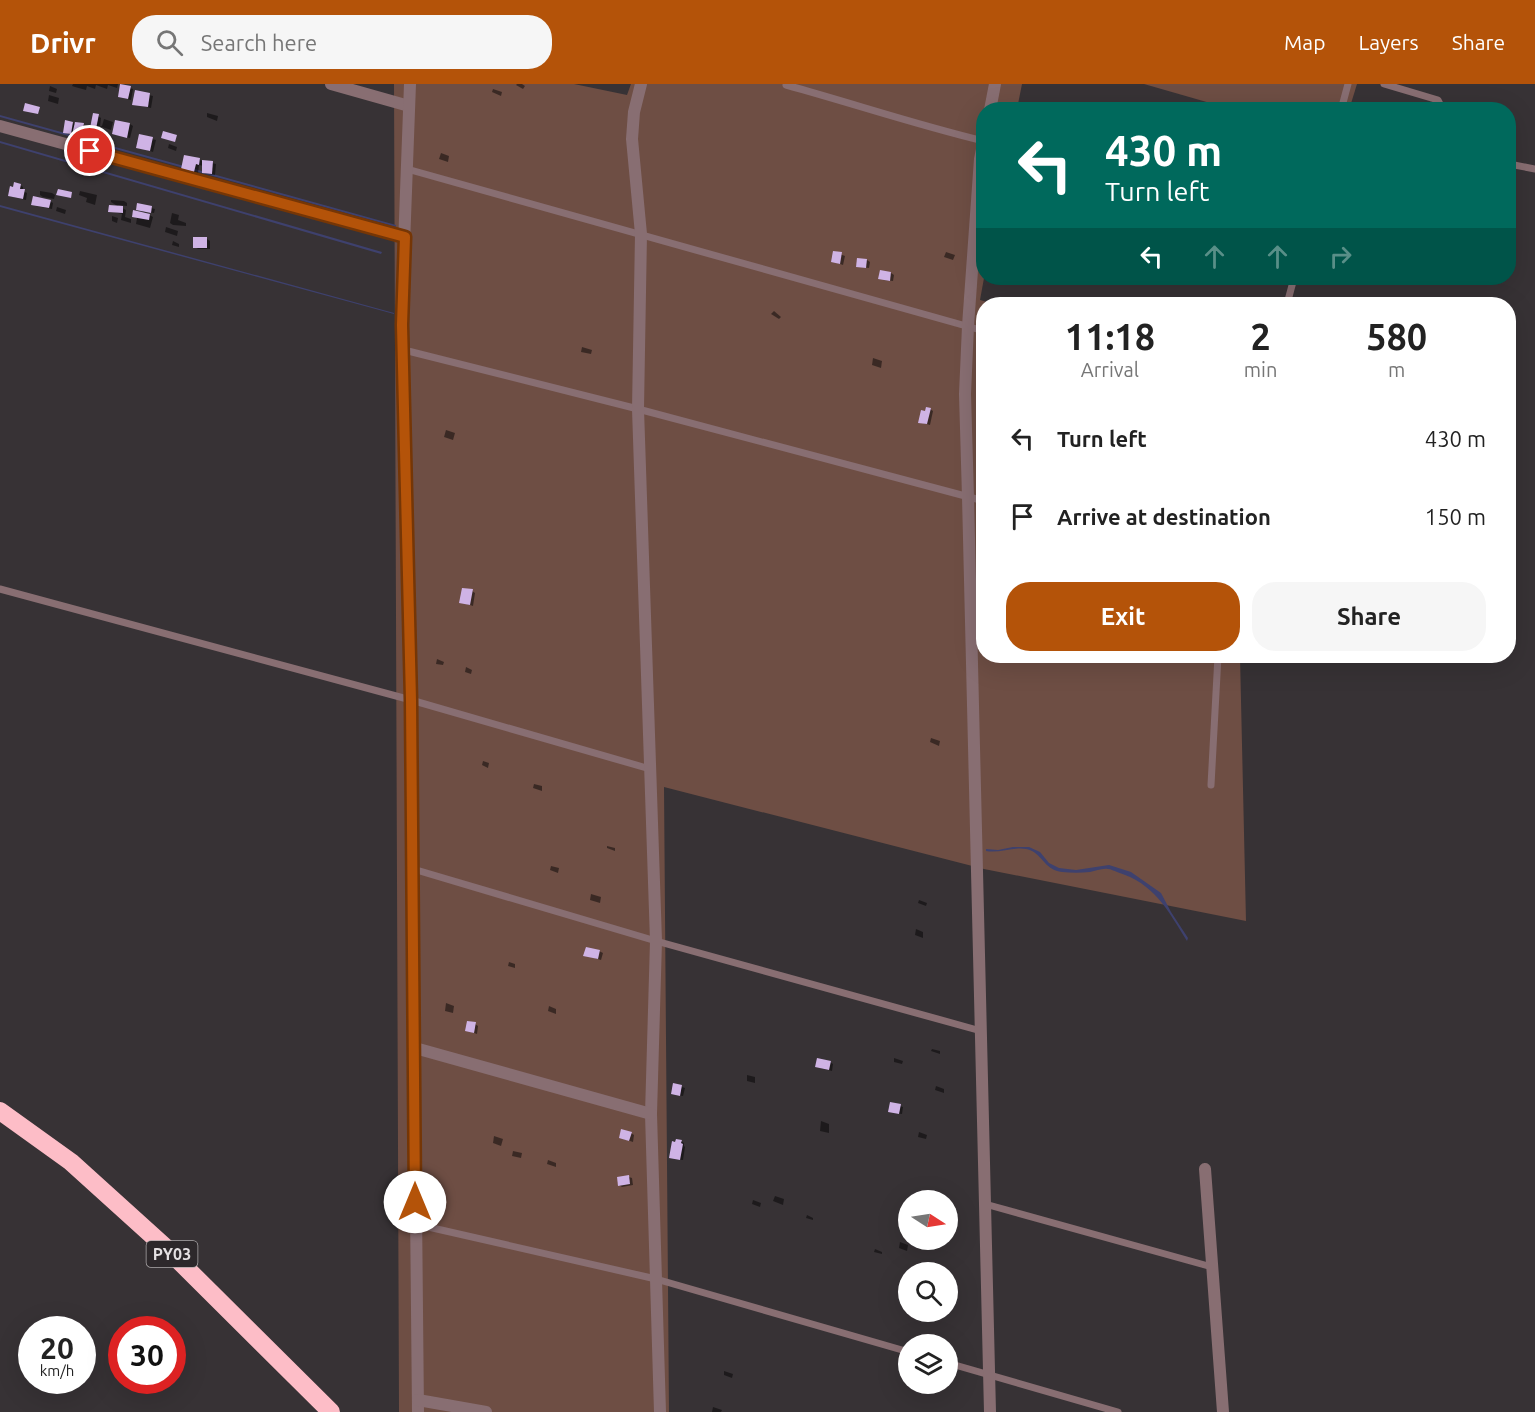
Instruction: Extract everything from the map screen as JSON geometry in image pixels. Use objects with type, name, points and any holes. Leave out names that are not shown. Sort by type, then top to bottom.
[{"type":"highway","name":"PY03","points":[[0,1112],[72,1161],[165,1247],[331,1412]]},
{"type":"street","points":[[331,84],[409,106]]},
{"type":"street","points":[[410,84],[403,272],[411,700],[418,1406],[486,1412]]},
{"type":"street","points":[[641,84],[634,112],[632,139],[640,234],[638,409],[656,941],[651,1114],[660,1412]]},
{"type":"street","points":[[992,102],[996,84]]},
{"type":"street","points":[[0,126],[405,237]]},
{"type":"street","points":[[976,215],[965,394],[990,1412]]},
{"type":"street","points":[[414,1048],[651,1114]]},
{"type":"street","points":[[1205,1169],[1223,1412]]},
{"type":"lane","points":[[1343,102],[1348,84]]},
{"type":"lane","points":[[1384,84],[1439,102]]},
{"type":"lane","points":[[786,85],[932,128],[976,138]]},
{"type":"lane","points":[[1516,165],[1535,169]]},
{"type":"lane","points":[[407,169],[976,328]]},
{"type":"lane","points":[[404,350],[638,409],[976,499]]},
{"type":"lane","points":[[0,589],[411,700],[650,769]]},
{"type":"lane","points":[[1211,785],[1218,663]]},
{"type":"lane","points":[[413,869],[656,941],[981,1031]]},
{"type":"lane","points":[[985,1204],[1212,1267]]},
{"type":"lane","points":[[415,1224],[656,1279],[898,1349]]},
{"type":"lane","points":[[958,1366],[1118,1412]]},
{"type":"shaded area","points":[[394,84],[574,84],[627,95],[631,84],[1022,84],[1018,102],[976,102],[976,285],[983,285],[981,297],[976,297],[976,663],[1240,663],[1246,921],[984,869],[664,787],[669,1412],[399,1412]]},
{"type":"shaded area","points":[[1144,84],[1357,84],[1351,102],[1207,102]]},
{"type":"water","points":[[0,115],[396,225],[396,227],[0,117]]},
{"type":"water","points":[[0,141],[382,252],[381,254],[0,143]]},
{"type":"water","points":[[0,205],[394,313],[394,314],[0,207]]},
{"type":"water","points":[[1029,847],[1040,852],[1049,863],[1059,868],[1076,870],[1109,865],[1131,872],[1161,893],[1188,938],[1187,941],[1159,899],[1141,883],[1130,877],[1109,869],[1080,873],[1057,871],[1027,849],[986,851],[986,849],[998,850]]},
{"type":"building","points":[[120,84],[131,86],[128,99],[118,97]]},
{"type":"building","points":[[135,90],[150,93],[148,107],[132,105]]},
{"type":"building","points":[[25,103],[40,107],[38,114],[23,111]]},
{"type":"building","points":[[93,113],[99,114],[96,129],[90,128]]},
{"type":"building","points":[[65,120],[73,122],[71,134],[63,133]]},
{"type":"building","points":[[115,120],[130,123],[127,138],[112,134]]},
{"type":"building","points":[[75,122],[84,123],[81,137],[72,135]]},
{"type":"building","points":[[163,131],[177,135],[175,142],[161,138]]},
{"type":"building","points":[[139,134],[153,137],[150,151],[136,148]]},
{"type":"building","points":[[184,155],[200,158],[199,165],[196,164],[194,172],[181,169]]},
{"type":"building","points":[[202,160],[213,161],[212,174],[202,173]]},
{"type":"building","points":[[14,182],[21,184],[20,189],[25,189],[23,199],[8,196],[10,186],[13,187]]},
{"type":"building","points":[[58,189],[72,192],[71,198],[56,195]]},
{"type":"building","points":[[33,196],[51,200],[49,208],[31,205]]},
{"type":"building","points":[[137,203],[152,206],[151,213],[136,210]]},
{"type":"building","points":[[109,205],[123,206],[123,213],[108,212]]},
{"type":"building","points":[[133,210],[150,214],[149,220],[132,217]]},
{"type":"building","points":[[193,237],[207,237],[207,248],[193,248]]},
{"type":"building","points":[[833,251],[842,252],[840,264],[831,262]]},
{"type":"building","points":[[857,258],[867,259],[866,268],[856,267]]},
{"type":"building","points":[[880,270],[891,272],[890,281],[878,279]]},
{"type":"building","points":[[926,407],[931,408],[927,424],[918,423],[921,410],[925,411]]},
{"type":"building","points":[[462,588],[473,589],[470,605],[459,603]]},
{"type":"building","points":[[586,947],[600,950],[598,959],[583,956]]},
{"type":"building","points":[[467,1021],[476,1022],[474,1033],[465,1031]]},
{"type":"building","points":[[817,1058],[831,1061],[829,1070],[815,1067]]},
{"type":"building","points":[[673,1083],[682,1085],[680,1096],[671,1094]]},
{"type":"building","points":[[890,1102],[901,1104],[899,1114],[888,1112]]},
{"type":"building","points":[[621,1129],[632,1132],[629,1141],[619,1138]]},
{"type":"building","points":[[676,1139],[682,1140],[683,1144],[680,1160],[669,1158],[672,1141],[675,1142]]},
{"type":"building","points":[[629,1175],[630,1184],[618,1186],[617,1177]]},
{"type":"route","points":[[90,151],[405,237],[402,325],[411,700],[415,1202]]}]
